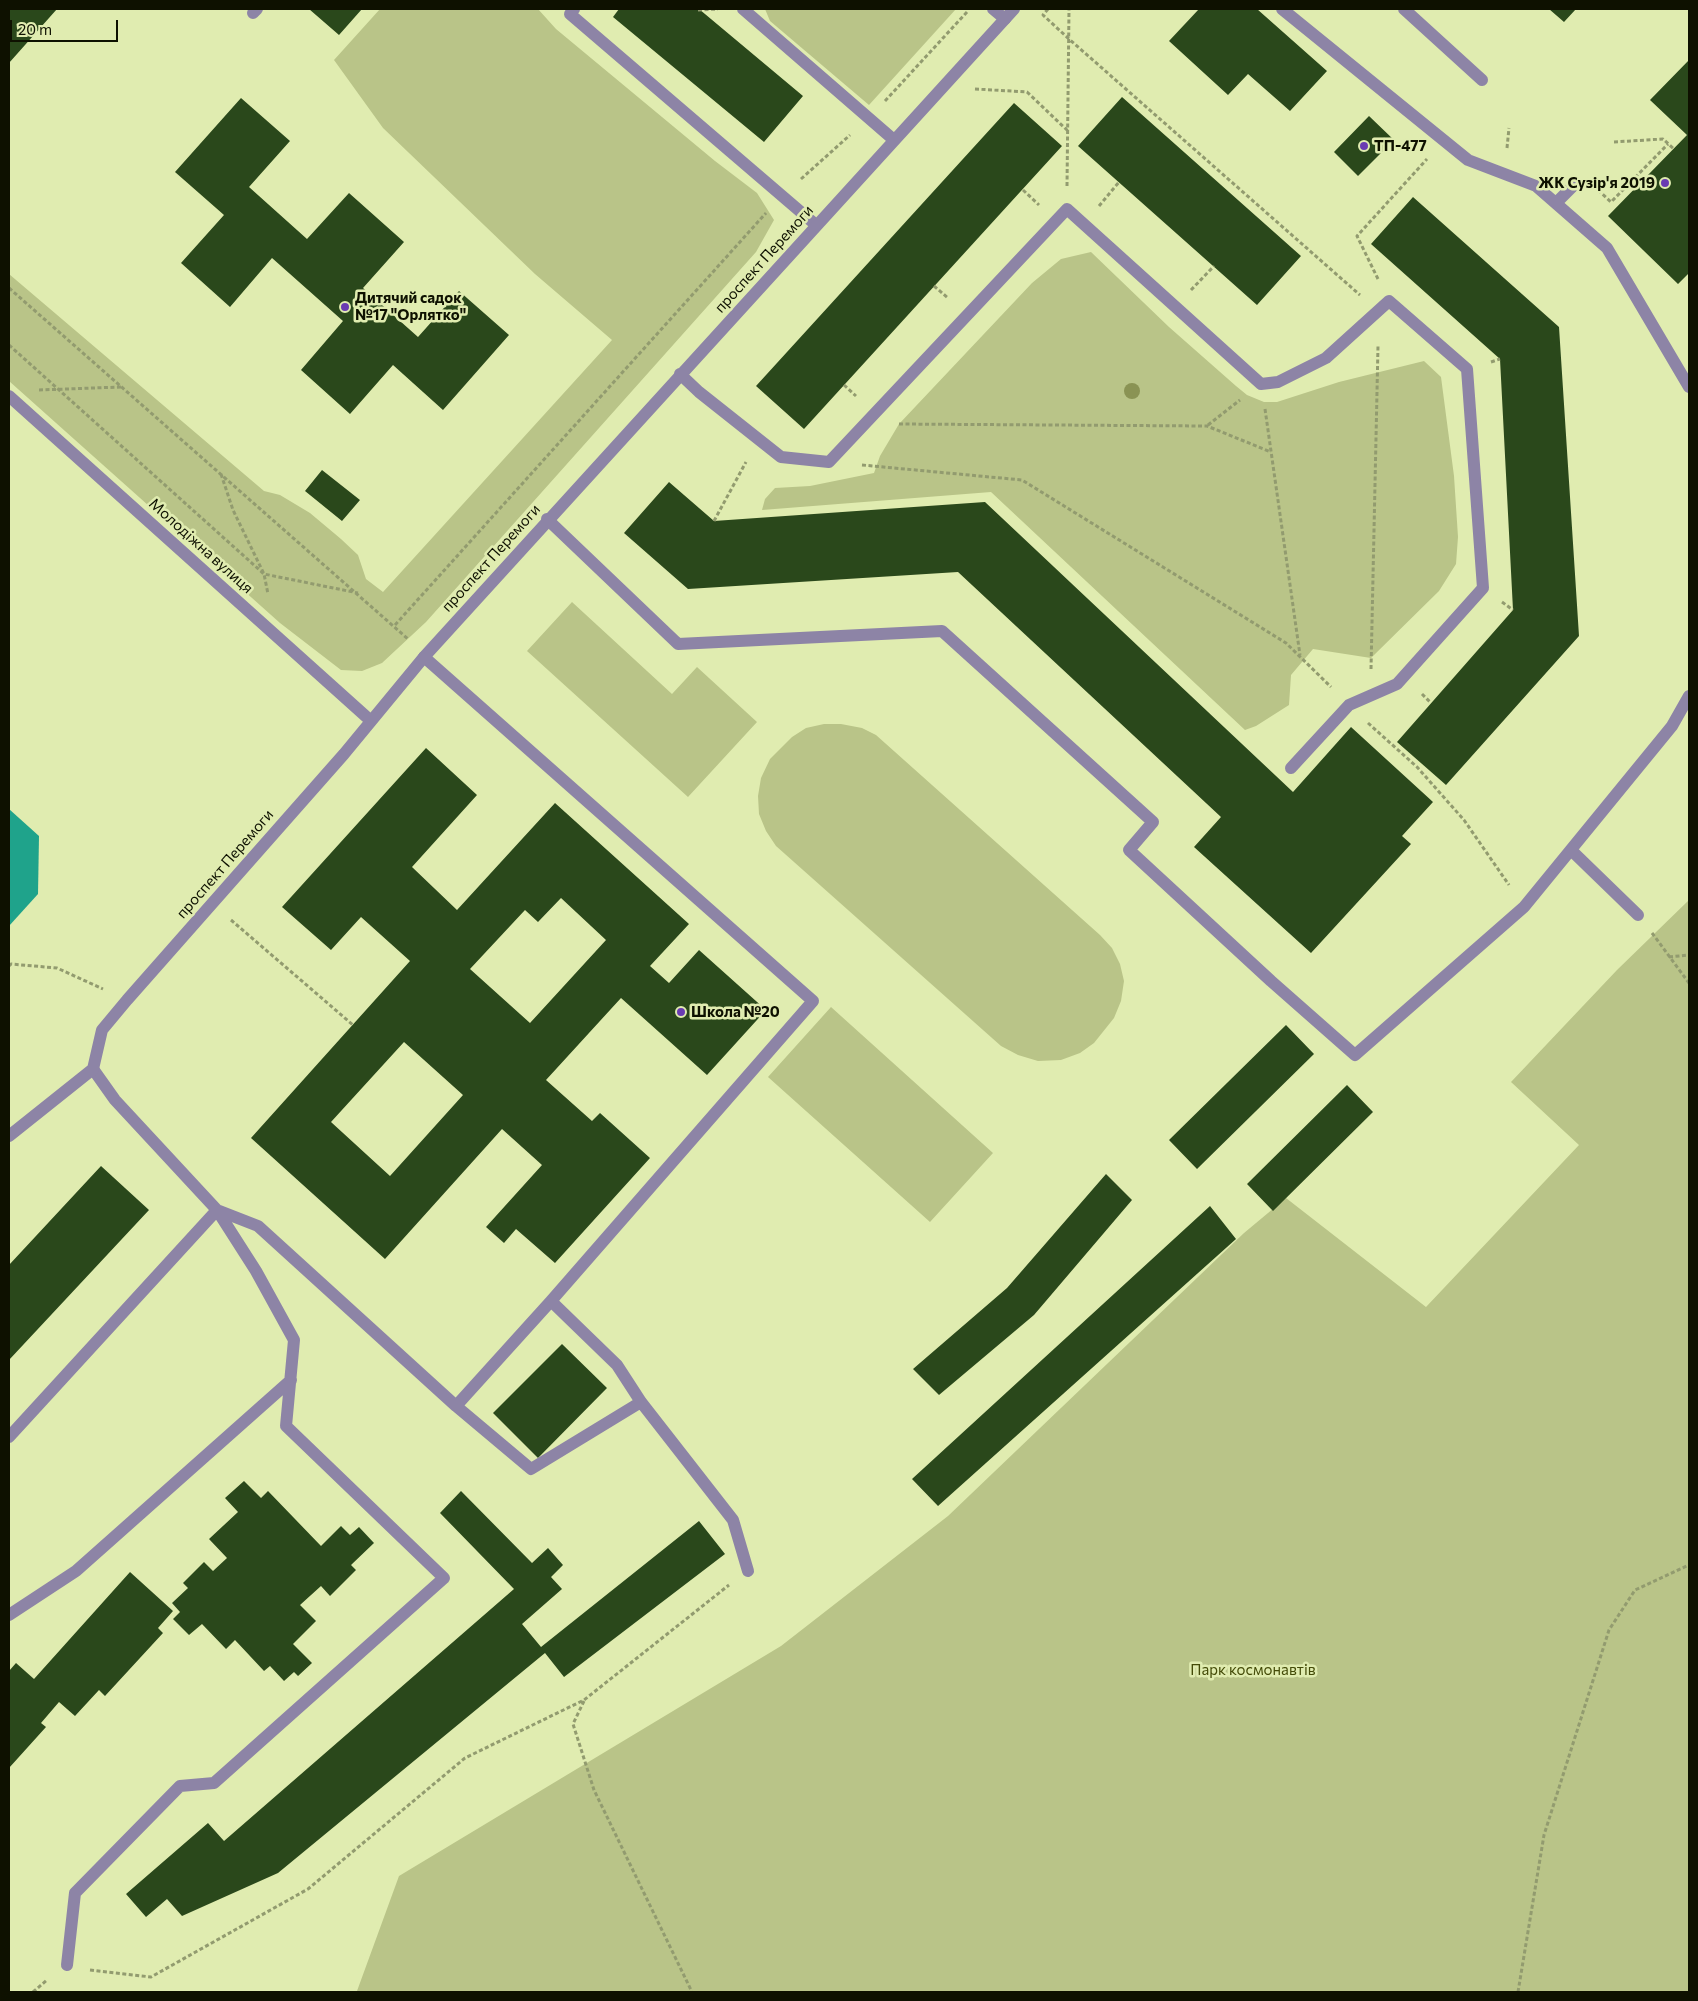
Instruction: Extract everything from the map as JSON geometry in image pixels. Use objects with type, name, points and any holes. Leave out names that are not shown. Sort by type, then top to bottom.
[{"type":"street","points":[[574,9],[570,14],[781,197],[816,225]]},
{"type":"street","points":[[743,9],[894,140]]},
{"type":"street","points":[[993,9],[1005,19]]},
{"type":"street","name":"проспект Перемоги","points":[[93,1069],[102,1030],[126,1000],[371,721],[424,657],[1014,9]]},
{"type":"street","points":[[1282,9],[1468,160],[1536,186],[1607,248],[1689,387]]},
{"type":"street","points":[[1404,9],[1482,80]]},
{"type":"street","points":[[1556,203],[1575,184]]},
{"type":"street","points":[[680,374],[699,392],[781,457],[830,462],[1067,209],[1261,384],[1278,382],[1326,358],[1389,301],[1466,369],[1483,588],[1397,684],[1349,705],[1292,768]]},
{"type":"street","name":"Молодіжна вулиця","points":[[9,396],[371,721]]},
{"type":"street","points":[[547,520],[678,644],[942,631],[1153,822],[1129,850],[1354,1055],[1524,907],[1572,851],[1672,726],[1689,696]]},
{"type":"street","points":[[424,657],[813,1001],[551,1301],[456,1406]]},
{"type":"street","points":[[1572,851],[1638,915]]},
{"type":"street","points":[[9,1136],[93,1069],[114,1100],[216,1210],[256,1271],[294,1340],[286,1426],[444,1578],[214,1783],[180,1786],[75,1893],[67,1965]]},
{"type":"street","points":[[216,1210],[258,1226],[456,1406],[530,1468],[641,1402]]},
{"type":"street","points":[[9,1437],[216,1210]]},
{"type":"street","points":[[551,1301],[618,1365],[641,1402],[734,1520],[748,1571]]},
{"type":"street","points":[[9,1615],[76,1571],[291,1380]]},
{"type":"path","points":[[698,10],[721,9]]},
{"type":"path","points":[[395,625],[781,197],[869,118],[970,9]]},
{"type":"path","points":[[1048,9],[1042,15],[1378,311],[1370,695]]},
{"type":"path","points":[[1067,209],[1069,9]]},
{"type":"path","points":[[974,89],[1027,92],[1068,131]]},
{"type":"path","points":[[1614,142],[1663,138],[1674,149]]},
{"type":"path","points":[[1389,301],[1357,236],[1444,140]]},
{"type":"path","points":[[1618,195],[1668,144]]},
{"type":"path","points":[[1175,306],[1214,266]]},
{"type":"path","points":[[9,288],[409,639]]},
{"type":"path","points":[[9,345],[264,574],[358,593]]},
{"type":"path","points":[[1207,426],[1261,384],[1300,656]]},
{"type":"path","points":[[29,390],[121,387]]},
{"type":"path","points":[[899,424],[1207,426],[1271,452]]},
{"type":"path","points":[[714,521],[758,439]]},
{"type":"path","points":[[830,462],[1022,480],[1286,642],[1349,705],[1417,767],[1464,820],[1524,907]]},
{"type":"path","points":[[221,474],[233,510],[264,574],[276,636]]},
{"type":"path","points":[[1638,915],[1689,983]]},
{"type":"path","points":[[227,916],[353,1025]]},
{"type":"path","points":[[1668,957],[1689,955]]},
{"type":"path","points":[[9,966],[11,964],[57,968],[126,1000]]},
{"type":"path","points":[[1518,1992],[1544,1835],[1609,1630],[1635,1590],[1689,1565]]},
{"type":"path","points":[[67,1965],[106,1973],[151,1977],[308,1889],[465,1758],[584,1700],[748,1571]]},
{"type":"path","points":[[584,1700],[573,1724],[594,1790],[692,1992]]},
{"type":"green space","points":[[380,9],[538,9],[556,29],[715,161],[757,193],[774,220],[756,252],[426,622],[382,663],[362,671],[341,670],[280,623],[9,381],[9,274],[264,491],[280,495],[310,513],[341,539],[358,555],[366,579],[383,592],[612,340],[535,274],[383,128],[334,60]]},
{"type":"green space","points":[[765,9],[956,9],[869,105],[770,21]]},
{"type":"green space","points":[[1091,252],[1169,327],[1236,386],[1247,395],[1264,402],[1277,402],[1339,382],[1424,361],[1441,377],[1454,476],[1458,537],[1456,564],[1439,591],[1371,658],[1313,649],[1291,675],[1289,705],[1256,726],[1245,730],[991,492],[762,510],[765,499],[775,488],[810,486],[874,473],[880,456],[899,424],[1032,283],[1061,259]]},
{"type":"green space","points":[[572,602],[672,694],[697,667],[757,722],[688,797],[527,651]]},
{"type":"green space","points":[[824,724],[841,724],[862,728],[876,735],[1100,935],[1112,948],[1120,964],[1124,981],[1121,1001],[1114,1018],[1094,1043],[1080,1053],[1061,1060],[1038,1061],[1018,1055],[1001,1046],[776,846],[766,831],[759,814],[758,796],[761,778],[770,759],[792,737],[806,728]]},
{"type":"green space","name":"Парк космонавтів","points":[[1689,900],[1689,1992],[349,1992],[357,1991],[399,1876],[781,1646],[948,1516],[1244,1233],[1286,1198],[1426,1307],[1579,1145],[1511,1082],[1617,970]]},
{"type":"green space","points":[[831,1007],[993,1153],[930,1222],[768,1077]]},
{"type":"water","points":[[9,809],[39,836],[38,894],[9,926]]},
{"type":"building","points":[[9,9],[57,9],[9,63]]},
{"type":"building","points":[[309,9],[362,9],[339,35]]},
{"type":"building","points":[[619,9],[699,9],[803,96],[764,142],[613,17]]},
{"type":"building","points":[[1199,9],[1257,9],[1327,71],[1290,111],[1248,74],[1228,95],[1169,41]]},
{"type":"building","points":[[1549,9],[1576,9],[1564,22]]},
{"type":"building","name":"ЖК Сузір'я 2019","points":[[1689,60],[1689,273],[1678,284],[1608,216],[1687,135],[1650,100]]},
{"type":"building","points":[[1122,97],[1301,256],[1257,305],[1078,146]]},
{"type":"building","points":[[241,98],[290,141],[249,187],[307,239],[349,193],[404,242],[363,288],[418,337],[459,291],[509,335],[443,410],[393,365],[350,414],[301,370],[343,321],[272,258],[230,307],[181,263],[224,215],[175,172]]},
{"type":"building","points":[[1014,103],[1062,146],[804,429],[756,386]]},
{"type":"building","name":"ТП-477","points":[[1369,116],[1394,140],[1358,176],[1334,152]]},
{"type":"building","points":[[1413,197],[1559,327],[1579,636],[1446,785],[1397,742],[1513,610],[1500,359],[1371,244]]},
{"type":"building","points":[[322,470],[360,500],[342,521],[305,491]]},
{"type":"building","points":[[669,482],[714,521],[985,502],[1293,792],[1351,727],[1433,802],[1402,836],[1411,844],[1311,953],[1194,847],[1221,817],[958,572],[688,589],[624,533]]},
{"type":"building","points":[[426,748],[477,795],[412,867],[457,910],[555,803],[689,924],[650,966],[669,983],[699,950],[766,1010],[707,1075],[621,998],[546,1080],[592,1121],[600,1113],[650,1158],[555,1263],[516,1229],[504,1243],[486,1227],[542,1165],[502,1129],[385,1259],[251,1138],[410,961],[361,917],[331,950],[282,907]],"holes":[[[561,898],[606,940],[530,1023],[470,969],[525,910],[538,922]],[[404,1042],[463,1095],[390,1176],[331,1122]]]},
{"type":"building","points":[[1286,1025],[1314,1054],[1197,1169],[1169,1140]]},
{"type":"building","points":[[1347,1085],[1373,1112],[1273,1211],[1247,1184]]},
{"type":"building","points":[[101,1166],[149,1210],[9,1360],[9,1265]]},
{"type":"building","points":[[1106,1174],[1132,1200],[1034,1315],[939,1395],[913,1369],[1007,1288]]},
{"type":"building","points":[[1210,1206],[1236,1239],[938,1506],[912,1479]]},
{"type":"building","points":[[562,1344],[607,1388],[538,1458],[493,1413]]},
{"type":"building","points":[[244,1481],[261,1498],[268,1491],[321,1546],[341,1526],[350,1535],[359,1527],[374,1543],[351,1565],[356,1570],[330,1596],[321,1586],[300,1605],[316,1621],[293,1644],[312,1663],[298,1676],[294,1672],[284,1681],[270,1666],[264,1671],[235,1640],[226,1649],[202,1624],[189,1635],[173,1619],[180,1612],[172,1603],[188,1588],[183,1583],[204,1562],[213,1571],[227,1558],[209,1539],[238,1512],[225,1498]]},
{"type":"building","points":[[461,1491],[532,1563],[548,1548],[563,1565],[551,1577],[562,1589],[522,1624],[541,1647],[699,1521],[725,1554],[564,1677],[545,1653],[278,1873],[182,1916],[167,1899],[146,1917],[126,1894],[208,1823],[224,1841],[514,1589],[440,1513]]},
{"type":"building","points":[[130,1572],[173,1611],[158,1628],[163,1633],[105,1696],[99,1690],[75,1716],[59,1702],[41,1723],[46,1727],[9,1768],[9,1671],[16,1663],[34,1679]]},
{"type":"place","name":"ТП-477","points":[[1364,146]]},
{"type":"place","name":"ЖК Сузір'я 2019","points":[[1665,183]]},
{"type":"place","name":"Дитячий садок №17 \"Орлятко\"","points":[[345,307]]},
{"type":"place","name":"Школа №20","points":[[681,1012]]}]
